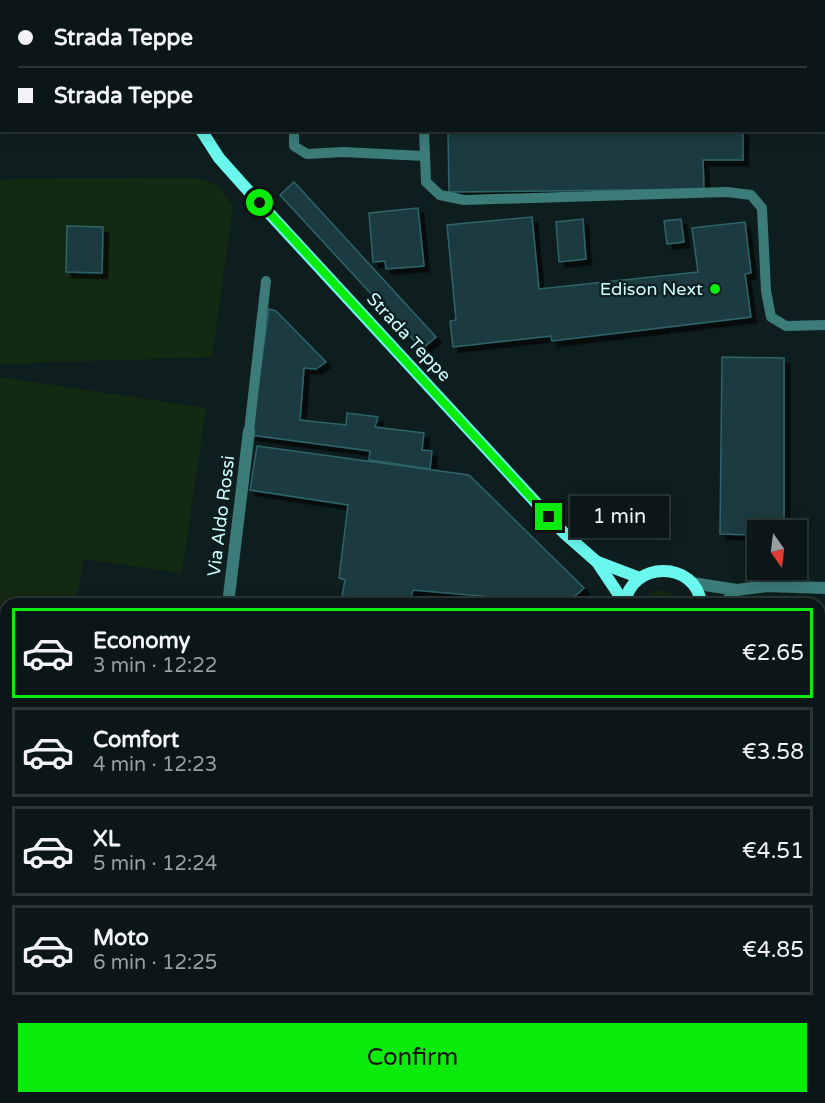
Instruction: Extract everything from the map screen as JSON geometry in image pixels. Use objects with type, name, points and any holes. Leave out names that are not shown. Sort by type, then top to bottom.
[{"type":"street","name":"Strada Teppe","points":[[202,132],[219,158],[244,186],[564,533],[597,562],[621,598]]},
{"type":"street","name":"Via Aldo Rossi","points":[[229,598],[249,431]]},
{"type":"street","name":"Strada Teppe","points":[[597,562],[640,578]]},
{"type":"street","points":[[627,598],[631,587],[640,578],[663,570],[676,572],[692,583],[737,591],[767,586],[825,588]]},
{"type":"street","points":[[692,583],[698,598]]},
{"type":"street","points":[[730,598],[737,591]]},
{"type":"lane","points":[[294,132],[294,146],[307,154],[343,152],[424,156]]},
{"type":"lane","points":[[424,132],[426,182],[440,195],[464,200],[727,192],[751,195],[762,208],[766,291],[771,317],[786,326],[825,325]]},
{"type":"lane","points":[[249,431],[266,281]]},
{"type":"green space","points":[[197,178],[217,185],[233,207],[212,357],[0,364],[0,179]]},
{"type":"green space","points":[[0,377],[206,408],[182,573],[83,559],[77,598],[0,598]]},
{"type":"green space","points":[[664,590],[677,598],[645,598],[650,593]]},
{"type":"building","points":[[448,132],[743,132],[743,160],[703,160],[704,189],[449,192]]},
{"type":"building","points":[[294,182],[436,337],[422,349],[280,195]]},
{"type":"building","points":[[418,208],[424,266],[386,269],[385,261],[373,262],[369,213]]},
{"type":"building","points":[[532,217],[539,289],[698,272],[692,228],[745,222],[751,273],[745,274],[751,317],[552,341],[551,336],[453,347],[450,321],[456,320],[447,225]]},
{"type":"building","points":[[583,219],[586,259],[559,262],[556,222]]},
{"type":"building","points":[[681,219],[684,242],[667,244],[664,221]]},
{"type":"building","points":[[67,226],[103,227],[102,273],[66,272]]},
{"type":"building","points":[[269,309],[276,311],[326,362],[316,369],[304,368],[300,420],[346,425],[347,413],[378,417],[375,427],[424,433],[422,450],[432,451],[430,469],[369,460],[370,451],[251,435]]},
{"type":"building","points":[[722,357],[784,358],[784,520],[747,520],[747,535],[720,534]]},
{"type":"building","points":[[257,446],[469,475],[584,588],[575,598],[505,598],[413,590],[411,598],[342,596],[345,580],[339,578],[348,505],[250,490]]},
{"type":"place","name":"Edison Next","points":[[715,289]]},
{"type":"route","points":[[260,203],[549,517]]}]
